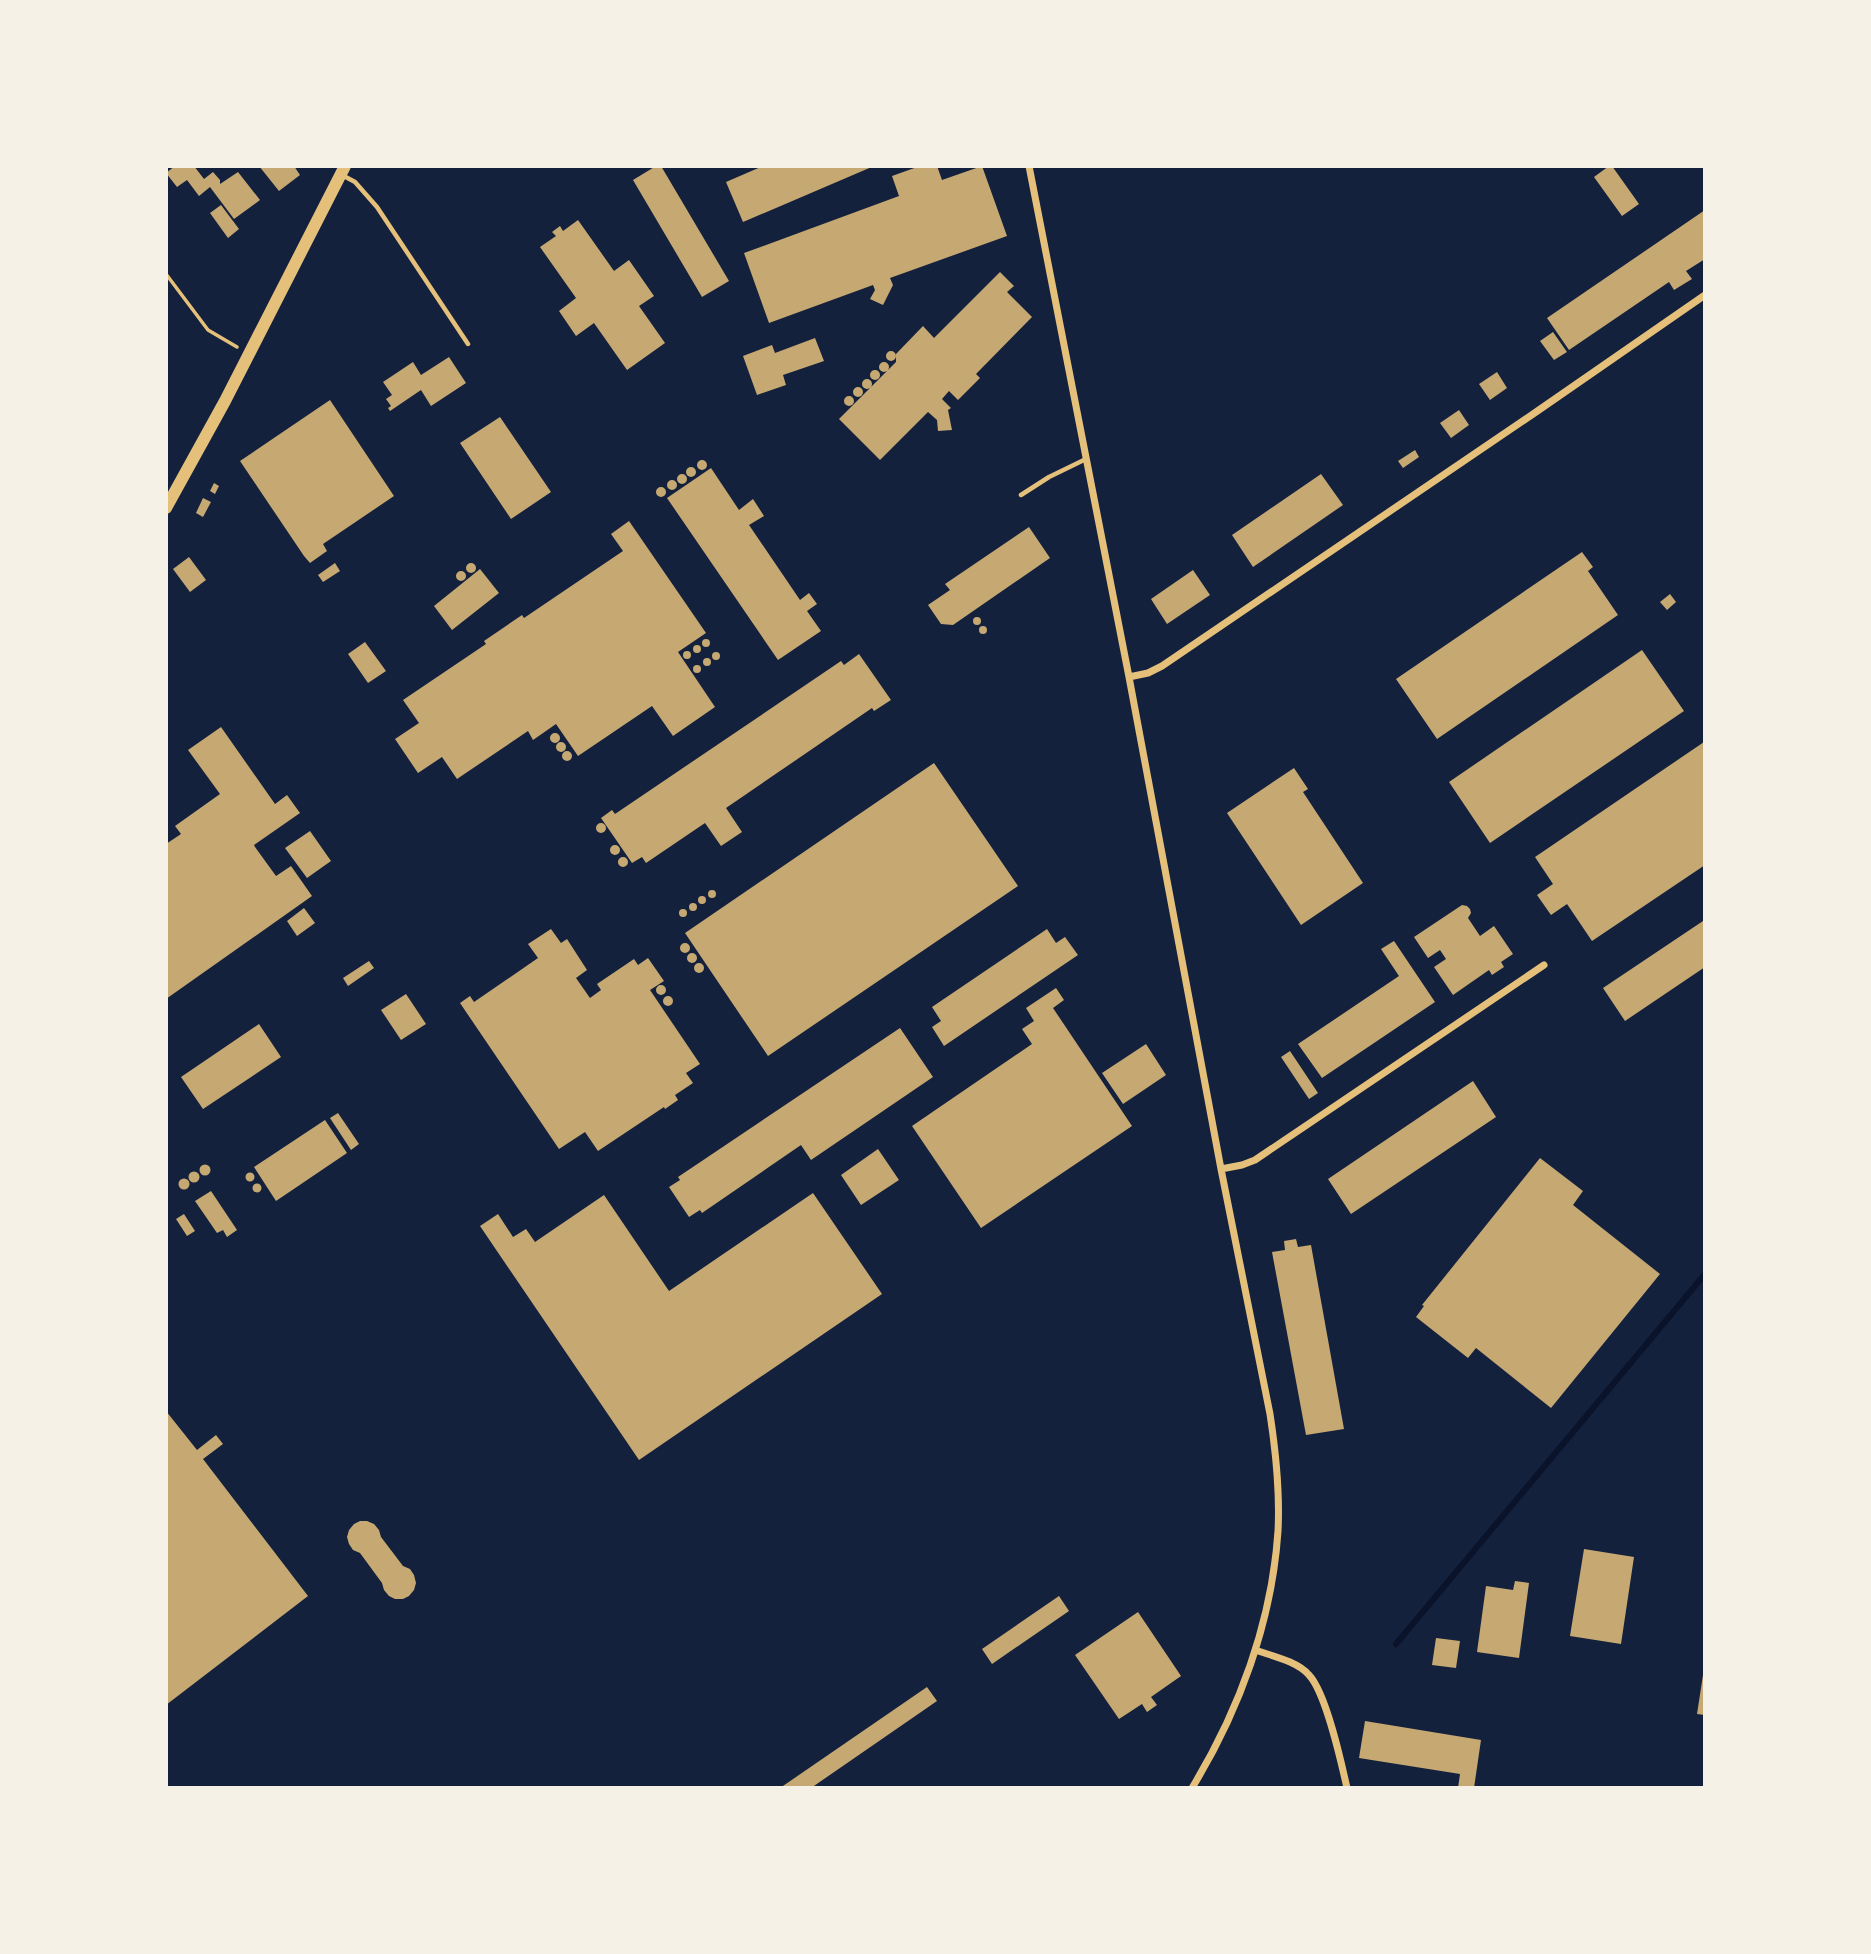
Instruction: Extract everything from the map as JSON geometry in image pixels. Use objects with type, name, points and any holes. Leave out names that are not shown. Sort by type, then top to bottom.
[{"type":"main road","points":[[166,508],[343,170]]},
{"type":"street","points":[[1029,166],[1276,1454],[1278,1531],[1266,1610],[1245,1681],[1213,1754],[1192,1788]]},
{"type":"street","points":[[1129,677],[1148,673],[1162,666],[1705,295]]},
{"type":"street","points":[[1221,1169],[1255,1160],[1544,965]]},
{"type":"street","points":[[1255,1650],[1286,1661],[1309,1675],[1319,1689],[1347,1788]]},
{"type":"lane","points":[[343,170],[377,207],[468,344]]},
{"type":"lane","points":[[1021,495],[1049,477],[1087,459]]},
{"type":"path","points":[[166,274],[208,330],[249,353]]},
{"type":"building","points":[[175,166],[194,166],[204,179],[213,172],[220,184],[238,172],[260,200],[234,219],[210,187],[199,196],[187,180],[177,187],[166,173]]},
{"type":"building","points":[[259,166],[294,166],[300,175],[279,191]]},
{"type":"building","points":[[656,166],[661,166],[729,281],[702,297],[633,180]]},
{"type":"building","points":[[763,166],[874,166],[743,222],[726,182]]},
{"type":"building","points":[[920,166],[937,166],[942,180],[982,166],[1007,236],[890,278],[893,285],[883,305],[870,299],[875,290],[873,285],[769,323],[744,253],[899,196],[892,176]]},
{"type":"building","points":[[1612,166],[1639,204],[1622,216],[1594,177]]},
{"type":"building","points":[[221,205],[239,229],[228,238],[210,213]]},
{"type":"building","points":[[1705,210],[1705,259],[1686,271],[1692,279],[1674,290],[1669,282],[1569,350],[1547,318]]},
{"type":"building","points":[[578,220],[614,271],[629,260],[654,296],[639,306],[665,343],[627,370],[594,323],[576,336],[559,311],[576,298],[540,247],[556,236],[552,232],[560,226],[563,231]]},
{"type":"building","points":[[1000,272],[1014,286],[1007,292],[1032,317],[976,374],[980,378],[958,400],[949,391],[942,399],[951,408],[948,410],[952,430],[938,431],[937,420],[928,412],[880,460],[839,419],[896,362],[896,354],[923,326],[934,338]]},
{"type":"building","points":[[1553,332],[1567,352],[1554,360],[1540,341]]},
{"type":"building","points":[[815,338],[824,361],[783,375],[786,385],[757,395],[743,356],[772,345],[775,353]]},
{"type":"building","points":[[891,351],[895,352],[895,360],[891,361],[887,360],[886,356],[887,352]]},
{"type":"building","points":[[449,357],[466,383],[431,406],[421,390],[390,411],[388,408],[391,406],[386,399],[392,395],[383,382],[413,362],[421,375]]},
{"type":"building","points":[[884,362],[888,363],[888,371],[884,372],[880,371],[879,367],[880,363]]},
{"type":"building","points":[[875,370],[879,371],[879,379],[875,380],[871,379],[870,375],[871,371]]},
{"type":"building","points":[[1497,372],[1507,388],[1490,400],[1479,384]]},
{"type":"building","points":[[867,379],[871,380],[871,388],[867,389],[863,388],[862,384],[863,380]]},
{"type":"building","points":[[858,387],[862,388],[862,396],[858,397],[854,396],[853,392],[854,388]]},
{"type":"building","points":[[849,396],[853,397],[853,405],[849,406],[845,405],[844,401],[845,397]]},
{"type":"building","points":[[330,400],[394,496],[323,544],[327,551],[310,563],[240,461]]},
{"type":"building","points":[[1459,410],[1469,425],[1451,438],[1440,423]]},
{"type":"building","points":[[500,417],[551,492],[511,519],[460,443]]},
{"type":"building","points":[[1415,450],[1419,457],[1403,468],[1398,461]]},
{"type":"building","points":[[702,460],[706,461],[706,469],[702,470],[698,469],[697,465],[698,461]]},
{"type":"building","points":[[691,467],[695,468],[695,476],[691,477],[687,476],[686,472],[687,468]]},
{"type":"building","points":[[711,468],[739,510],[753,499],[764,516],[749,525],[800,600],[809,593],[817,604],[807,611],[821,631],[778,660],[667,498]]},
{"type":"building","points":[[682,474],[686,475],[686,483],[682,484],[678,483],[677,479],[678,475]]},
{"type":"building","points":[[1321,474],[1343,505],[1253,567],[1232,535]]},
{"type":"building","points":[[672,480],[676,481],[676,489],[672,490],[668,489],[667,485],[668,481]]},
{"type":"building","points":[[214,483],[219,486],[215,494],[210,491]]},
{"type":"building","points":[[661,487],[665,488],[665,496],[661,497],[657,496],[656,492],[657,488]]},
{"type":"building","points":[[203,498],[211,502],[203,517],[196,513]]},
{"type":"building","points":[[629,521],[706,633],[678,652],[715,707],[673,736],[652,706],[578,756],[556,724],[533,740],[528,731],[457,779],[442,757],[418,773],[395,739],[419,723],[403,700],[486,644],[484,641],[522,615],[524,618],[623,551],[611,534]]},
{"type":"building","points":[[1029,527],[1050,558],[953,625],[941,624],[928,605],[950,590],[945,584]]},
{"type":"building","points":[[1582,552],[1593,567],[1588,571],[1618,615],[1437,739],[1396,679]]},
{"type":"building","points":[[189,557],[206,580],[190,592],[173,569]]},
{"type":"building","points":[[335,563],[340,571],[323,582],[318,575]]},
{"type":"building","points":[[471,563],[475,564],[475,572],[471,573],[467,572],[466,568],[467,564]]},
{"type":"building","points":[[480,569],[499,593],[452,630],[434,606]]},
{"type":"building","points":[[1193,570],[1210,595],[1167,624],[1151,599]]},
{"type":"building","points":[[461,571],[465,572],[465,580],[461,581],[457,580],[456,576],[457,572]]},
{"type":"building","points":[[1670,594],[1676,602],[1667,610],[1660,602]]},
{"type":"building","points":[[977,617],[981,621],[977,625],[973,621]]},
{"type":"building","points":[[983,626],[987,630],[983,634],[979,630]]},
{"type":"building","points":[[706,639],[710,643],[706,647],[702,643]]},
{"type":"building","points":[[365,642],[386,671],[368,683],[348,654]]},
{"type":"building","points":[[697,645],[701,649],[697,653],[693,649]]},
{"type":"building","points":[[1642,650],[1684,711],[1490,843],[1449,782]]},
{"type":"building","points":[[687,651],[691,655],[687,659],[683,655]]},
{"type":"building","points":[[716,652],[720,656],[716,660],[712,656]]},
{"type":"building","points":[[859,654],[891,700],[874,711],[872,708],[726,808],[742,832],[721,846],[705,823],[646,863],[642,857],[632,863],[601,818],[612,810],[615,814],[841,661],[844,665]]},
{"type":"building","points":[[707,658],[711,662],[707,666],[703,662]]},
{"type":"building","points":[[697,665],[701,669],[697,673],[693,669]]},
{"type":"building","points":[[221,727],[275,804],[287,795],[300,813],[254,845],[276,876],[291,866],[312,896],[166,999],[166,844],[181,834],[175,826],[220,794],[188,750]]},
{"type":"building","points":[[555,733],[559,734],[559,742],[555,743],[551,742],[550,738],[551,734]]},
{"type":"building","points":[[561,742],[565,743],[565,751],[561,752],[557,751],[556,747],[557,743]]},
{"type":"building","points":[[1704,742],[1705,865],[1592,941],[1567,904],[1551,915],[1537,895],[1553,884],[1535,857]]},
{"type":"building","points":[[567,751],[571,752],[571,760],[567,761],[563,760],[562,756],[563,752]]},
{"type":"building","points":[[934,763],[1018,886],[768,1056],[685,933]]},
{"type":"building","points":[[1294,768],[1308,789],[1303,792],[1363,883],[1301,925],[1227,813]]},
{"type":"building","points":[[601,823],[605,824],[605,832],[601,833],[597,832],[596,828],[597,824]]},
{"type":"building","points":[[310,831],[331,861],[307,878],[285,848]]},
{"type":"building","points":[[615,845],[619,846],[619,854],[615,855],[611,854],[610,850],[611,846]]},
{"type":"building","points":[[623,857],[627,858],[627,866],[623,867],[619,866],[618,862],[619,858]]},
{"type":"building","points":[[712,890],[716,894],[712,898],[708,894]]},
{"type":"building","points":[[702,896],[706,900],[702,904],[698,900]]},
{"type":"building","points":[[693,903],[697,907],[693,911],[689,907]]},
{"type":"building","points":[[1462,905],[1470,909],[1468,918],[1480,936],[1494,926],[1513,954],[1501,962],[1504,967],[1492,975],[1489,970],[1453,995],[1434,967],[1446,959],[1440,950],[1428,958],[1414,937]]},
{"type":"building","points":[[304,908],[315,923],[297,936],[287,921]]},
{"type":"building","points":[[683,909],[687,913],[683,917],[679,913]]},
{"type":"building","points":[[1703,921],[1705,967],[1625,1021],[1603,988]]},
{"type":"building","points":[[551,929],[561,943],[567,939],[587,970],[576,978],[590,998],[601,990],[597,984],[634,959],[638,965],[648,958],[664,981],[650,990],[700,1064],[686,1073],[693,1083],[675,1095],[678,1100],[598,1151],[585,1132],[559,1149],[460,1003],[470,996],[474,1002],[538,958],[528,944]]},
{"type":"building","points":[[1047,929],[1056,943],[1065,937],[1078,955],[944,1046],[932,1027],[941,1021],[932,1007]]},
{"type":"building","points":[[1394,941],[1435,1002],[1322,1078],[1298,1044],[1399,976],[1381,949]]},
{"type":"building","points":[[685,943],[689,944],[689,952],[685,953],[681,952],[680,948],[681,944]]},
{"type":"building","points":[[692,953],[696,954],[696,962],[692,963],[688,962],[687,958],[688,954]]},
{"type":"building","points":[[369,961],[374,968],[348,986],[343,978]]},
{"type":"building","points":[[699,963],[703,964],[703,972],[699,973],[695,972],[694,968],[695,964]]},
{"type":"building","points":[[661,985],[665,986],[665,994],[661,995],[657,994],[656,990],[657,986]]},
{"type":"building","points":[[1056,988],[1064,1000],[1053,1008],[1132,1126],[981,1228],[912,1126],[1032,1044],[1022,1029],[1034,1021],[1026,1008]]},
{"type":"building","points":[[406,994],[426,1024],[401,1040],[381,1010]]},
{"type":"building","points":[[668,996],[672,997],[672,1005],[668,1006],[664,1005],[663,1001],[664,997]]},
{"type":"building","points":[[259,1024],[281,1057],[203,1109],[181,1077]]},
{"type":"building","points":[[900,1028],[933,1077],[811,1160],[801,1145],[702,1213],[700,1210],[689,1217],[669,1187],[680,1180],[678,1177]]},
{"type":"building","points":[[1146,1044],[1166,1075],[1123,1104],[1102,1073]]},
{"type":"building","points":[[1290,1051],[1318,1093],[1309,1099],[1281,1057]]},
{"type":"building","points":[[1473,1081],[1496,1117],[1351,1214],[1328,1179]]},
{"type":"building","points":[[338,1113],[359,1144],[351,1150],[330,1118]]},
{"type":"building","points":[[325,1120],[347,1153],[276,1201],[254,1167]]},
{"type":"building","points":[[878,1149],[899,1180],[861,1205],[841,1175]]},
{"type":"building","points":[[1540,1158],[1583,1191],[1573,1205],[1660,1274],[1551,1408],[1476,1348],[1468,1358],[1416,1317],[1424,1306],[1422,1305]]},
{"type":"building","points":[[205,1165],[209,1166],[209,1174],[205,1175],[201,1174],[200,1170],[201,1166]]},
{"type":"building","points":[[194,1172],[198,1173],[198,1181],[194,1182],[190,1181],[189,1177],[190,1173]]},
{"type":"building","points":[[250,1172],[255,1177],[250,1182],[245,1177]]},
{"type":"building","points":[[184,1179],[188,1180],[188,1188],[184,1189],[180,1188],[179,1184],[180,1180]]},
{"type":"building","points":[[257,1184],[261,1188],[257,1192],[253,1188]]},
{"type":"building","points":[[211,1191],[237,1230],[227,1237],[223,1230],[217,1233],[195,1201]]},
{"type":"building","points":[[813,1193],[882,1294],[639,1460],[480,1226],[498,1214],[513,1237],[526,1229],[535,1242],[604,1195],[669,1291]]},
{"type":"building","points":[[184,1214],[195,1231],[187,1236],[176,1219]]},
{"type":"building","points":[[1296,1239],[1298,1247],[1311,1245],[1344,1429],[1306,1435],[1272,1252],[1285,1250],[1284,1241]]},
{"type":"building","points":[[166,1411],[197,1450],[216,1435],[223,1444],[203,1459],[308,1596],[166,1705]]},
{"type":"building","points":[[360,1521],[374,1524],[403,1566],[410,1569],[414,1575],[416,1583],[409,1596],[395,1599],[389,1596],[360,1553],[353,1550],[349,1544],[349,1530]]},
{"type":"building","points":[[1584,1549],[1634,1557],[1621,1644],[1570,1636]]},
{"type":"building","points":[[1515,1581],[1529,1583],[1519,1658],[1477,1652],[1486,1586],[1513,1590]]},
{"type":"building","points":[[1059,1596],[1069,1611],[992,1664],[982,1649]]},
{"type":"building","points":[[1138,1612],[1181,1676],[1151,1697],[1157,1705],[1147,1712],[1142,1704],[1119,1719],[1075,1655]]},
{"type":"building","points":[[1436,1638],[1460,1641],[1456,1668],[1432,1665]]},
{"type":"building","points":[[1705,1675],[1705,1715],[1697,1714]]},
{"type":"building","points":[[927,1687],[937,1701],[811,1788],[780,1788]]},
{"type":"building","points":[[1365,1721],[1481,1740],[1474,1788],[1458,1788],[1460,1774],[1359,1758]]},
{"type":"waterway","points":[[1396,1644],[1705,1274]]}]
